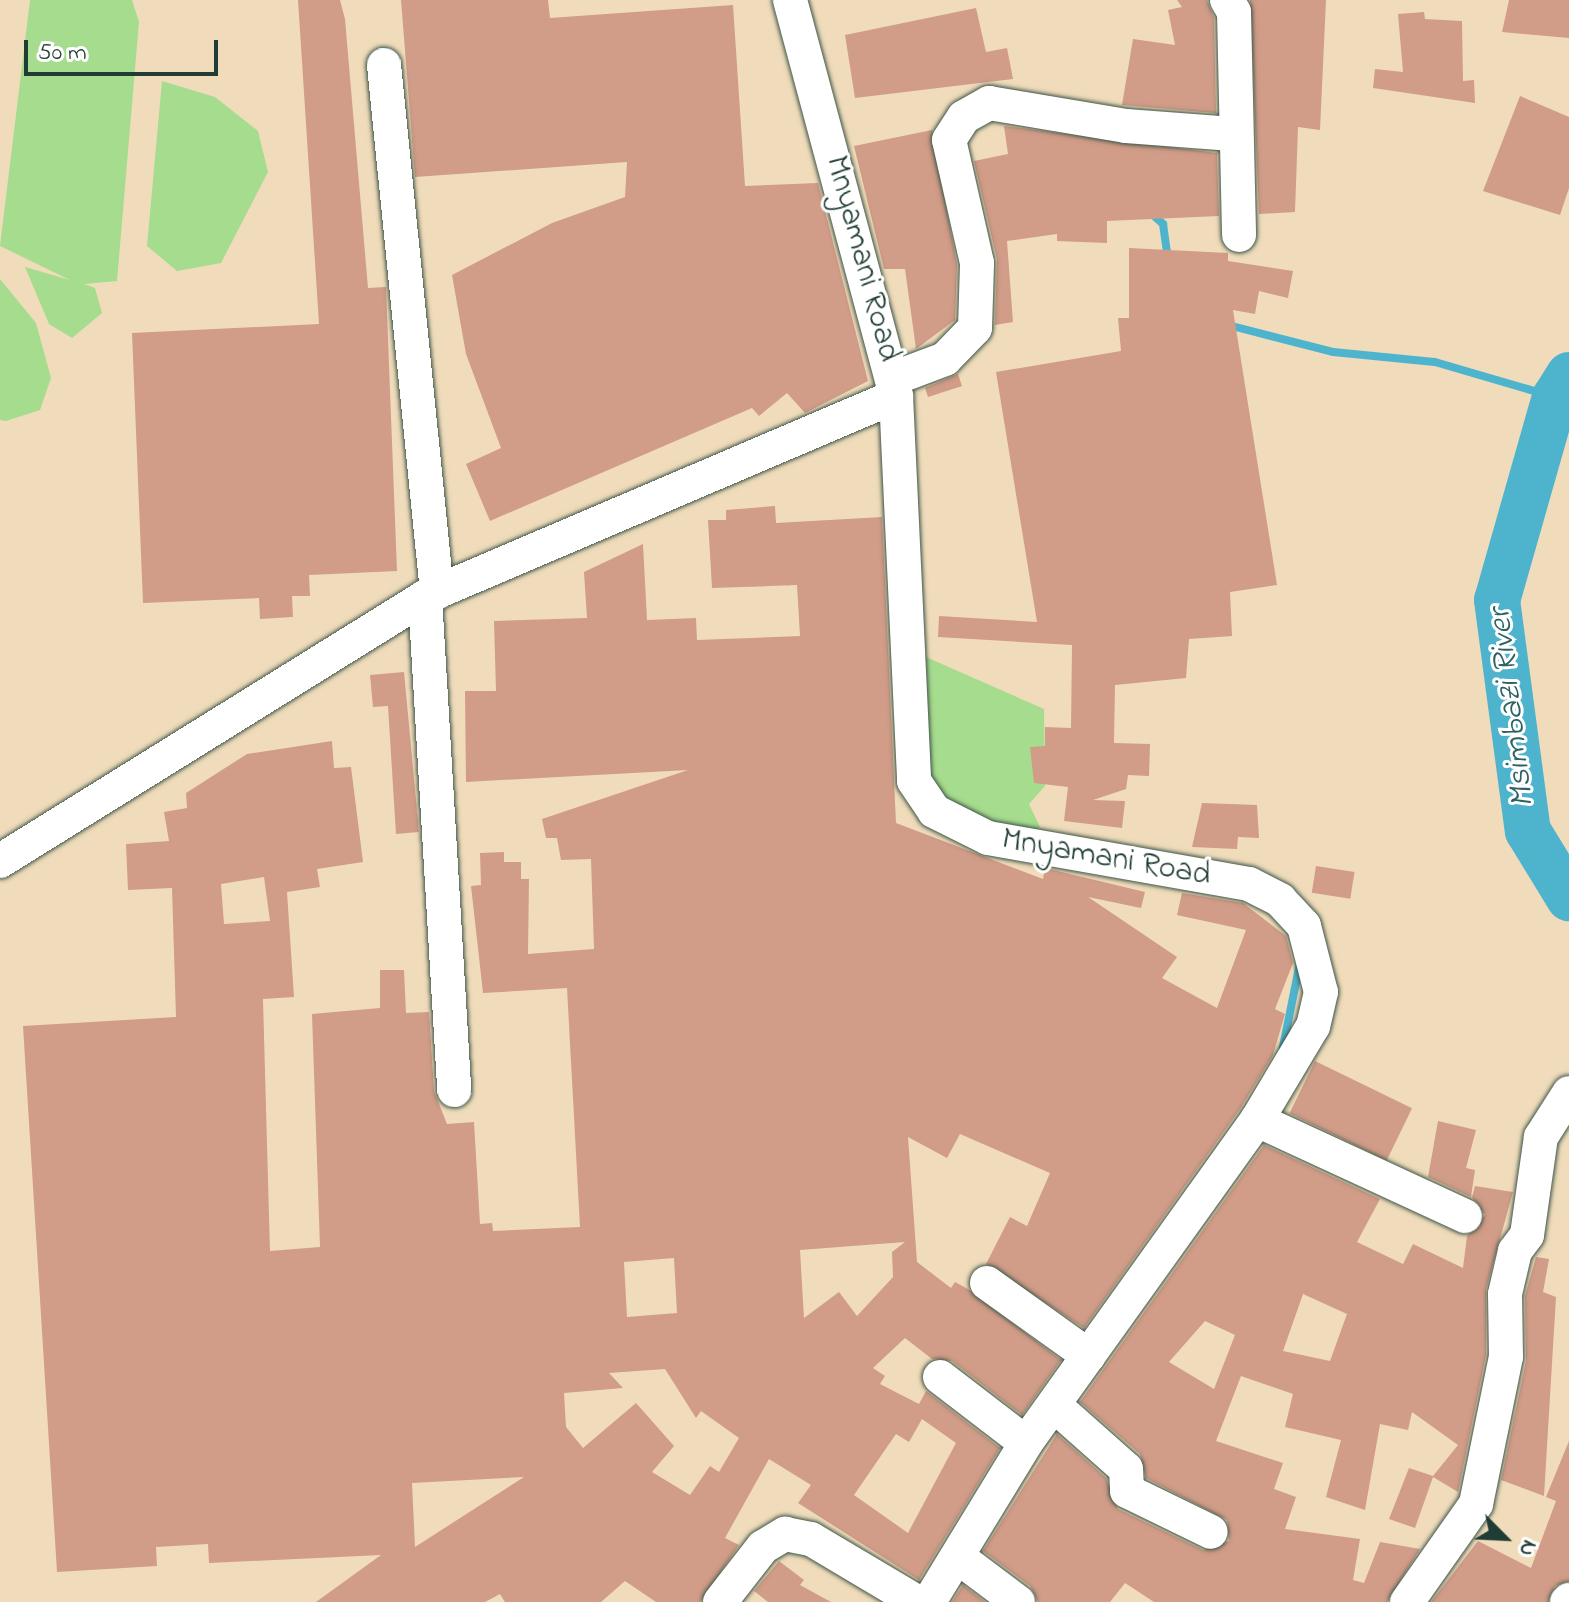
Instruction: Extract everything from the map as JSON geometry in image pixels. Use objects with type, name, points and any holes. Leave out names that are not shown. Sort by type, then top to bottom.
[{"type":"street","name":"Mnyamani Road","points":[[790,0],[894,388],[914,781],[934,811],[988,838],[1249,884],[1280,900],[1309,936],[1321,992],[1313,1026],[1257,1120],[1026,1443],[929,1602]]},
{"type":"street","points":[[1227,0],[1234,12],[1233,134],[1239,235]]},
{"type":"street","points":[[384,65],[431,594],[454,1090]]},
{"type":"street","points":[[0,861],[431,594],[894,388],[945,359],[975,328],[977,263],[949,140],[964,117],[989,103],[1126,126],[1233,134]]},
{"type":"street","points":[[1407,1602],[1476,1504],[1506,1357],[1511,1265],[1527,1235],[1541,1137],[1569,1093]]},
{"type":"street","points":[[1257,1120],[1465,1216]]},
{"type":"street","points":[[987,1283],[1089,1356]]},
{"type":"street","points":[[940,1377],[1026,1443]]},
{"type":"street","points":[[1054,1405],[1126,1469],[1127,1491],[1211,1532]]},
{"type":"street","points":[[720,1602],[763,1547],[785,1534],[811,1539],[917,1602]]},
{"type":"street","points":[[958,1557],[1018,1602]]},
{"type":"green space","points":[[30,0],[132,0],[139,22],[117,281],[84,284],[95,288],[102,313],[72,338],[49,324],[25,267],[70,280],[0,246]]},
{"type":"green space","points":[[162,81],[215,97],[258,131],[268,172],[221,263],[177,271],[147,246]]},
{"type":"green space","points":[[0,279],[36,323],[51,378],[40,410],[6,421],[0,420]]},
{"type":"green space","points":[[926,657],[1044,709],[1045,786],[1029,804],[1040,827],[1026,838],[962,822],[930,775]]},
{"type":"building","points":[[298,0],[340,0],[345,19],[368,288],[386,287],[397,571],[309,575],[310,596],[292,596],[293,617],[260,619],[259,598],[143,603],[132,333],[319,324]]},
{"type":"building","points":[[401,0],[548,0],[550,18],[733,5],[745,186],[818,183],[868,381],[805,413],[787,393],[759,416],[752,408],[490,521],[466,464],[501,448],[466,354],[452,275],[552,223],[625,197],[627,162],[415,177]]},
{"type":"building","points":[[1177,0],[1207,0],[1214,18],[1216,113],[1122,105],[1133,39],[1175,45],[1168,10],[1182,7]]},
{"type":"building","points":[[1250,0],[1326,0],[1320,130],[1298,127],[1295,212],[1259,214]]},
{"type":"building","points":[[1509,0],[1569,0],[1569,38],[1502,32]]},
{"type":"building","points":[[976,8],[986,52],[1007,48],[1013,79],[855,98],[845,35]]},
{"type":"building","points":[[1424,12],[1425,19],[1462,21],[1463,81],[1474,80],[1475,103],[1373,88],[1375,69],[1403,72],[1398,14]]},
{"type":"building","points":[[1520,96],[1569,117],[1569,188],[1560,215],[1483,191]]},
{"type":"building","points":[[1004,126],[1217,153],[1219,216],[1107,221],[1107,243],[1057,241],[1057,234],[1007,241],[1013,322],[995,325],[997,259],[974,161],[1008,154]]},
{"type":"building","points":[[932,130],[957,265],[955,320],[916,349],[905,269],[884,269],[854,146]]},
{"type":"building","points":[[1129,248],[1228,253],[1228,261],[1293,271],[1288,298],[1259,291],[1255,314],[1233,310],[1277,585],[1230,592],[1232,636],[1189,639],[1186,678],[1115,685],[1114,743],[1150,744],[1149,776],[1128,775],[1126,789],[1093,800],[1125,801],[1122,828],[1064,821],[1068,787],[1034,783],[1030,747],[1045,746],[1045,727],[1071,728],[1072,645],[938,637],[939,616],[1037,622],[996,372],[1121,351],[1118,318],[1129,318]]},
{"type":"building","points":[[958,374],[962,386],[928,397],[925,388]]},
{"type":"building","points":[[775,506],[776,523],[882,517],[896,823],[1043,879],[1045,868],[1145,892],[1141,908],[1088,897],[1177,957],[1162,978],[1217,1008],[1246,930],[1177,915],[1182,893],[1243,903],[1286,936],[1293,963],[1275,1009],[1285,1014],[1273,1055],[1240,1109],[1084,1328],[986,1264],[1010,1217],[1027,1226],[1050,1173],[960,1134],[947,1158],[908,1137],[917,1262],[951,1288],[955,1282],[968,1289],[1061,1360],[1022,1415],[952,1361],[932,1359],[905,1338],[873,1368],[885,1376],[880,1384],[919,1404],[926,1391],[1000,1448],[919,1580],[798,1503],[811,1485],[769,1459],[725,1538],[739,1545],[700,1602],[656,1602],[625,1581],[601,1602],[505,1602],[500,1594],[485,1602],[316,1602],[381,1555],[209,1563],[208,1544],[156,1547],[157,1566],[57,1572],[23,1026],[176,1017],[172,888],[128,890],[126,844],[169,841],[164,812],[187,808],[186,793],[247,754],[332,741],[334,768],[351,767],[363,862],[317,869],[320,887],[287,892],[294,997],[263,999],[270,1251],[320,1247],[312,1014],[380,1008],[380,970],[404,970],[406,1013],[429,1012],[434,1091],[447,1124],[474,1122],[480,1224],[492,1223],[493,1231],[580,1227],[567,988],[483,993],[471,886],[481,885],[480,853],[504,852],[504,862],[521,862],[521,879],[529,879],[528,954],[594,949],[591,859],[561,860],[557,838],[546,838],[542,819],[688,770],[466,782],[465,691],[496,691],[494,621],[587,618],[584,572],[643,544],[647,620],[696,618],[697,640],[800,636],[797,585],[712,588],[708,520],[726,520],[726,510]],"holes":[[[264,877],[270,921],[224,924],[221,884]],[[905,1242],[892,1252],[893,1277],[857,1316],[839,1292],[804,1318],[800,1250]],[[674,1258],[677,1313],[627,1317],[624,1262]],[[665,1369],[696,1418],[701,1411],[739,1438],[719,1472],[710,1466],[690,1495],[652,1472],[674,1446],[636,1403],[583,1448],[566,1427],[564,1393],[623,1388],[609,1373]],[[922,1419],[956,1443],[908,1533],[854,1495],[896,1434],[909,1442]],[[524,1477],[415,1547],[412,1483]]]},
{"type":"building","points":[[404,672],[419,832],[396,834],[388,706],[373,707],[370,675]]},
{"type":"building","points":[[1202,803],[1257,805],[1259,838],[1238,837],[1237,849],[1192,847]]},
{"type":"building","points":[[1316,866],[1355,872],[1350,899],[1312,893]]},
{"type":"building","points":[[1315,1061],[1412,1108],[1387,1160],[1290,1113]]},
{"type":"building","points":[[1438,1121],[1476,1130],[1466,1168],[1475,1170],[1471,1197],[1428,1177]]},
{"type":"building","points":[[1264,1145],[1380,1199],[1357,1242],[1403,1264],[1413,1244],[1463,1268],[1467,1236],[1485,1215],[1472,1197],[1475,1186],[1513,1192],[1486,1289],[1486,1355],[1458,1492],[1433,1477],[1415,1528],[1389,1519],[1409,1468],[1433,1476],[1458,1445],[1412,1412],[1408,1430],[1380,1424],[1365,1510],[1326,1497],[1341,1440],[1285,1427],[1293,1394],[1241,1376],[1216,1441],[1283,1463],[1274,1489],[1296,1497],[1285,1529],[1360,1539],[1353,1580],[1364,1583],[1380,1542],[1420,1549],[1387,1602],[1154,1602],[1125,1583],[1110,1602],[1038,1602],[1030,1586],[983,1551],[1057,1434],[1106,1478],[1118,1509],[1203,1550],[1229,1541],[1227,1520],[1146,1478],[1140,1454],[1080,1402]],"holes":[[[1303,1294],[1347,1314],[1330,1361],[1283,1351]],[[1205,1321],[1235,1335],[1214,1389],[1169,1362]]]},
{"type":"building","points":[[1536,1257],[1549,1259],[1543,1292],[1556,1297],[1544,1496],[1501,1480],[1526,1361],[1525,1296]]},
{"type":"building","points":[[1569,1441],[1569,1581],[1555,1586],[1548,1602],[1431,1602],[1478,1541],[1531,1568],[1556,1501],[1546,1497]]},
{"type":"building","points":[[779,1561],[804,1580],[800,1585],[831,1602],[768,1602],[754,1591]]},
{"type":"building","points":[[963,1585],[985,1602],[952,1602]]},
{"type":"waterway","points":[[1152,214],[1163,224],[1168,259]]},
{"type":"waterway","points":[[1228,325],[1333,352],[1435,362],[1555,397]]},
{"type":"waterway","name":"Msimbazi River","points":[[1569,375],[1555,397],[1497,600],[1528,831],[1569,898]]},
{"type":"waterway","points":[[1283,1047],[1300,963]]}]
